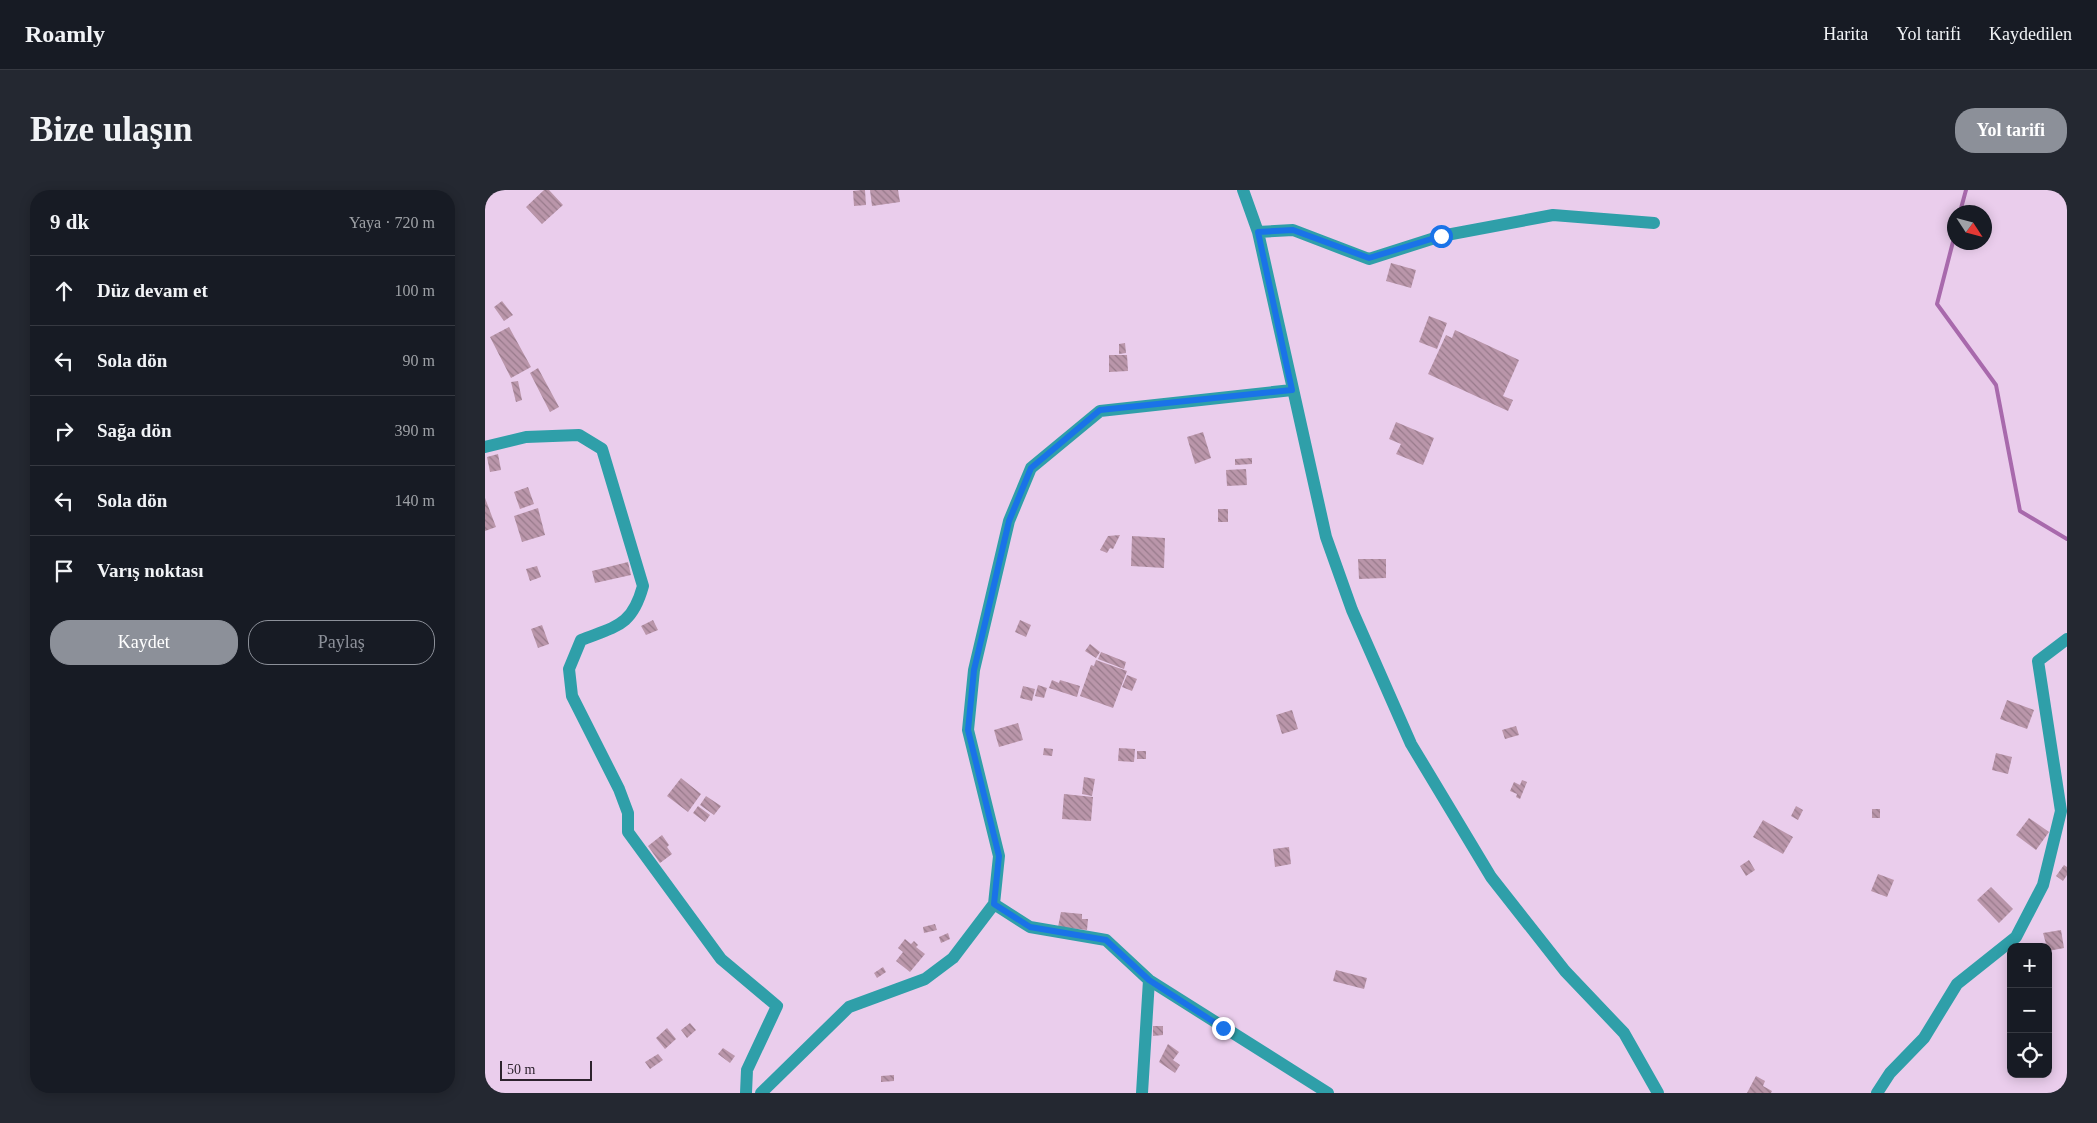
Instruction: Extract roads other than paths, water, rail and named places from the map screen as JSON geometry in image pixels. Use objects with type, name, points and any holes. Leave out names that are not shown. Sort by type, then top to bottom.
[{"type":"street","points":[[1243,190],[1258,232],[1326,537],[1352,610],[1411,744],[1491,877],[1565,971],[1624,1033],[1658,1093]]},
{"type":"street","points":[[1258,232],[1293,230],[1369,258],[1441,236],[1553,215],[1654,223]]},
{"type":"street","points":[[761,1093],[849,1007],[925,979],[953,958],[994,904],[999,856],[968,730],[974,670],[1009,521],[1031,468],[1100,410],[1292,390]]},
{"type":"street","points":[[485,447],[526,437],[579,436],[602,448],[643,586],[637,607],[621,625],[581,640],[569,669],[572,696],[619,789],[627,812],[629,832],[721,959],[777,1006],[747,1070],[746,1093]]},
{"type":"street","points":[[1877,1093],[1890,1073],[1924,1038],[1957,984],[2017,938],[2043,886],[2061,811],[2038,660],[2067,638]]},
{"type":"street","points":[[994,904],[1030,927],[1106,940],[1149,980],[1328,1093]]},
{"type":"street","points":[[1142,1093],[1149,980]]},
{"type":"waterway","points":[[1962,205],[1966,190]]},
{"type":"waterway","points":[[1951,250],[1937,304],[1996,385],[2020,511],[2067,539]]}]
